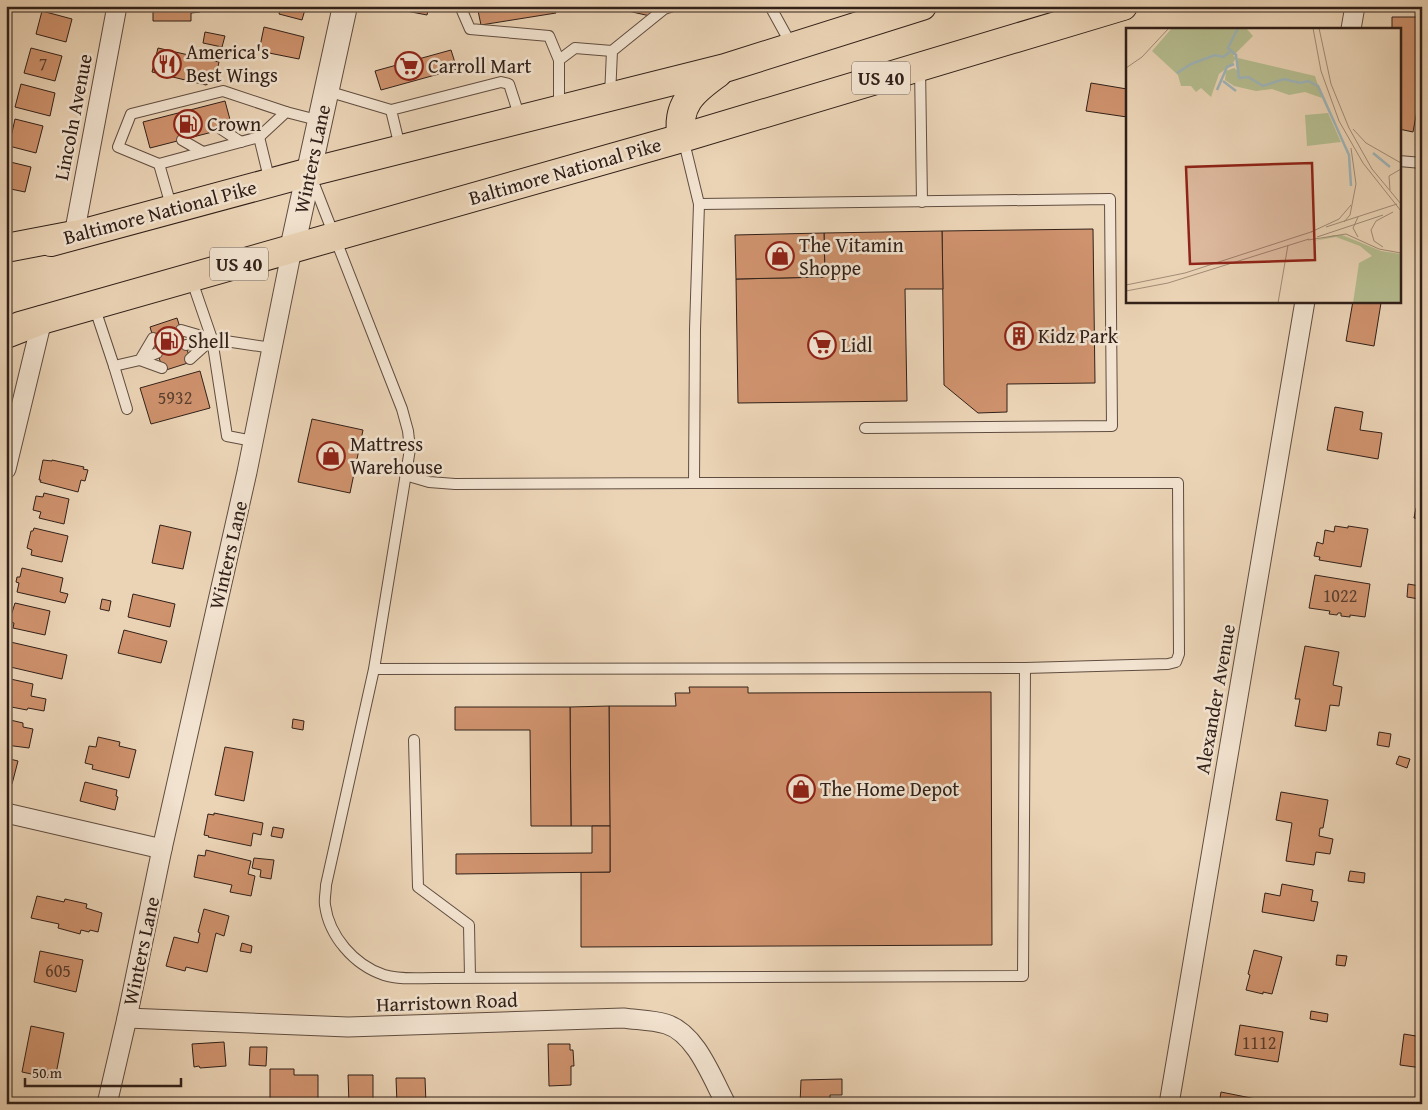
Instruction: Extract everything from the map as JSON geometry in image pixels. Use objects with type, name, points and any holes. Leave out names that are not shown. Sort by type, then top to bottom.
[{"type":"main road","name":"Baltimore National Pike","points":[[6,330],[682,138],[1123,6]]},
{"type":"main road","name":"Baltimore National Pike","points":[[6,254],[310,172],[725,68],[911,8]]},
{"type":"main road","points":[[682,138],[682,111],[688,99],[696,89],[725,68]]},
{"type":"main road","points":[[6,248],[74,235]]},
{"type":"main road","points":[[6,334],[42,320]]},
{"type":"street","name":"Lincoln Avenue","points":[[74,235],[117,6]]},
{"type":"street","name":"Winters Lane","points":[[106,1104],[128,1018],[162,849],[253,441],[292,249],[345,6]]},
{"type":"street","points":[[1351,28],[1355,6]]},
{"type":"street","name":"Alexander Avenue","points":[[1169,1104],[1305,302]]},
{"type":"street","points":[[6,470],[42,320]]},
{"type":"street","points":[[6,813],[162,849]]},
{"type":"street","name":"Harristown Road","points":[[128,1018],[348,1028],[623,1018],[649,1021],[667,1024],[691,1041],[726,1104]]},
{"type":"lane","points":[[460,6],[470,29],[549,36],[559,60],[558,110]]},
{"type":"lane","points":[[559,60],[575,48],[612,50],[664,9],[674,6]]},
{"type":"lane","points":[[770,6],[792,47]]},
{"type":"lane","points":[[610,97],[612,50]]},
{"type":"lane","points":[[920,66],[922,202]]},
{"type":"lane","points":[[327,91],[391,110],[500,82],[509,84],[521,119]]},
{"type":"lane","points":[[286,112],[259,137],[159,164],[118,147],[131,114],[223,91],[286,112],[321,121]]},
{"type":"lane","points":[[175,103],[188,110]]},
{"type":"lane","points":[[391,110],[401,149]]},
{"type":"lane","points":[[136,113],[149,120]]},
{"type":"lane","points":[[221,129],[241,142]]},
{"type":"lane","points":[[259,137],[270,183]]},
{"type":"lane","points":[[682,138],[699,204],[695,329],[694,483]]},
{"type":"lane","points":[[182,140],[203,152]]},
{"type":"lane","points":[[1400,161],[1422,164]]},
{"type":"lane","points":[[159,164],[172,209]]},
{"type":"lane","points":[[310,172],[406,424],[410,449],[374,669],[326,886],[325,904],[329,923],[340,942],[353,957],[383,974],[398,977],[1023,976],[1025,668]]},
{"type":"lane","points":[[699,204],[1110,199],[1112,426],[865,428]]},
{"type":"lane","points":[[191,278],[212,339],[227,436],[253,441]]},
{"type":"lane","points":[[94,305],[127,409]]},
{"type":"lane","points":[[181,330],[212,339],[272,348]]},
{"type":"lane","points":[[140,360],[153,338]]},
{"type":"lane","points":[[186,345],[212,339]]},
{"type":"lane","points":[[190,359],[212,339]]},
{"type":"lane","points":[[114,366],[140,360],[158,353]]},
{"type":"lane","points":[[140,360],[162,368]]},
{"type":"lane","points":[[374,669],[1025,668],[1168,664],[1176,662],[1179,654],[1178,483],[455,484],[429,482],[405,475]]},
{"type":"lane","points":[[414,740],[418,887],[469,925],[470,978]]},
{"type":"building","points":[[153,6],[200,6],[200,12],[191,13],[191,21],[153,21]]},
{"type":"building","points":[[281,6],[306,6],[302,20],[279,14]]},
{"type":"building","points":[[397,6],[429,6],[427,15],[396,9]]},
{"type":"building","points":[[477,6],[555,6],[556,13],[481,25]]},
{"type":"building","points":[[606,6],[652,6],[650,16]]},
{"type":"building","points":[[42,11],[72,19],[66,42],[36,34]]},
{"type":"building","points":[[1392,17],[1422,17],[1422,83],[1413,132],[1400,129],[1400,28],[1392,28]]},
{"type":"building","points":[[264,27],[304,37],[299,59],[259,51]]},
{"type":"building","points":[[205,32],[225,36],[222,47],[203,43]]},
{"type":"building","points":[[31,48],[62,56],[55,81],[24,73]]},
{"type":"building","points":[[158,48],[219,62],[215,79],[206,85],[152,72]]},
{"type":"building","points":[[451,50],[457,69],[381,90],[375,71]]},
{"type":"building","points":[[1091,83],[1126,89],[1126,117],[1086,111]]},
{"type":"building","points":[[21,84],[55,93],[50,116],[15,107]]},
{"type":"building","name":"Crown","points":[[225,101],[232,127],[150,148],[143,122]]},
{"type":"building","points":[[15,119],[43,126],[36,153],[9,146]]},
{"type":"building","points":[[6,161],[31,167],[25,192],[6,188]]},
{"type":"building","name":"Kidz Park","points":[[1093,229],[1095,383],[1007,384],[1007,412],[978,413],[944,385],[942,231]]},
{"type":"building","name":"Lidl","points":[[942,231],[943,289],[905,289],[907,401],[738,403],[736,279],[825,277],[824,233]]},
{"type":"building","name":"The Vitamin Shoppe","points":[[824,233],[825,277],[736,279],[735,235]]},
{"type":"building","points":[[1353,302],[1381,303],[1374,346],[1346,341]]},
{"type":"building","name":"Shell","points":[[177,318],[191,362],[163,371],[150,327]]},
{"type":"building","points":[[200,371],[210,408],[151,424],[140,388]]},
{"type":"building","points":[[1335,407],[1363,412],[1360,430],[1382,433],[1378,459],[1327,450]]},
{"type":"building","name":"Mattress Warehouse","points":[[312,419],[363,430],[350,493],[298,482]]},
{"type":"building","points":[[43,460],[52,460],[84,467],[83,469],[88,470],[85,481],[81,480],[78,492],[40,482]]},
{"type":"building","points":[[44,493],[69,499],[64,524],[39,518],[41,512],[33,510],[36,496],[43,497]]},
{"type":"building","points":[[1416,508],[1422,509],[1422,519],[1414,518]]},
{"type":"building","points":[[160,525],[191,532],[183,569],[152,563]]},
{"type":"building","points":[[1335,526],[1368,529],[1361,567],[1319,560],[1320,557],[1314,556],[1317,542],[1323,544],[1325,530],[1334,532]]},
{"type":"building","points":[[34,528],[68,536],[62,562],[31,555],[32,550],[27,548],[31,531]]},
{"type":"building","points":[[22,568],[63,578],[60,592],[68,594],[65,603],[17,592],[19,583],[16,582],[17,577],[20,577]]},
{"type":"building","points":[[1315,575],[1370,584],[1365,617],[1341,616],[1341,613],[1337,615],[1329,614],[1330,611],[1309,608]]},
{"type":"building","points":[[1408,584],[1420,586],[1419,599],[1407,597]]},
{"type":"building","points":[[133,594],[175,604],[170,627],[128,617]]},
{"type":"building","points":[[102,599],[111,601],[109,611],[100,609]]},
{"type":"building","points":[[15,603],[50,611],[45,635],[13,628],[14,623],[9,622]]},
{"type":"building","points":[[124,630],[167,641],[161,663],[118,653]]},
{"type":"building","points":[[6,641],[67,655],[62,679],[6,666]]},
{"type":"building","points":[[1305,646],[1339,652],[1333,685],[1342,687],[1339,706],[1330,705],[1326,731],[1295,726],[1300,699],[1295,699]]},
{"type":"building","points":[[6,678],[33,684],[31,696],[46,699],[44,711],[6,706]]},
{"type":"building","name":"The Home Depot","points":[[689,687],[748,687],[748,693],[991,692],[992,945],[581,947],[581,872],[610,872],[609,706],[676,706],[675,693],[690,693]]},
{"type":"building","points":[[609,706],[610,826],[571,826],[570,707]]},
{"type":"building","points":[[455,707],[570,707],[571,826],[531,826],[530,730],[455,730]]},
{"type":"building","points":[[6,719],[23,723],[23,727],[33,729],[29,748],[6,745]]},
{"type":"building","points":[[293,719],[304,721],[303,730],[292,728]]},
{"type":"building","points":[[1379,732],[1391,734],[1389,747],[1377,745]]},
{"type":"building","points":[[98,737],[120,742],[119,746],[136,750],[129,778],[92,769],[93,765],[85,763],[89,746],[96,747]]},
{"type":"building","points":[[225,747],[253,752],[244,801],[215,795]]},
{"type":"building","points":[[1399,756],[1410,759],[1407,768],[1396,764]]},
{"type":"building","points":[[6,758],[18,761],[12,784],[6,782]]},
{"type":"building","points":[[85,782],[117,790],[116,796],[118,797],[115,810],[80,801]]},
{"type":"building","points":[[1281,792],[1328,800],[1323,828],[1320,828],[1319,836],[1333,839],[1330,854],[1316,852],[1314,865],[1286,861],[1292,823],[1276,820]]},
{"type":"building","points":[[214,813],[263,823],[261,835],[253,833],[251,846],[208,837],[204,835],[208,814],[214,815]]},
{"type":"building","points":[[592,826],[610,826],[610,872],[456,874],[456,854],[592,853]]},
{"type":"building","points":[[273,827],[284,829],[282,838],[271,836]]},
{"type":"building","points":[[206,850],[251,861],[248,874],[255,876],[251,896],[230,892],[232,885],[194,877],[198,855],[205,856]]},
{"type":"building","points":[[254,858],[274,860],[271,879],[260,877],[261,870],[252,868]]},
{"type":"building","points":[[1350,871],[1365,873],[1364,883],[1348,881]]},
{"type":"building","points":[[1282,884],[1313,890],[1311,901],[1318,902],[1314,921],[1262,912],[1265,893],[1280,896]]},
{"type":"building","points":[[37,896],[64,902],[65,899],[87,904],[86,908],[102,913],[98,932],[81,930],[80,934],[58,928],[59,924],[31,918]]},
{"type":"building","points":[[204,909],[229,916],[224,936],[216,933],[207,972],[186,967],[185,971],[166,966],[174,937],[198,943],[200,933],[198,932]]},
{"type":"building","points":[[242,943],[252,946],[251,953],[240,951]]},
{"type":"building","points":[[1254,950],[1282,957],[1272,994],[1246,990]]},
{"type":"building","points":[[40,951],[83,960],[76,992],[34,982]]},
{"type":"building","points":[[1337,955],[1347,956],[1345,966],[1336,965]]},
{"type":"building","points":[[1311,1011],[1328,1014],[1327,1022],[1310,1019]]},
{"type":"building","points":[[1240,1025],[1283,1032],[1278,1062],[1235,1055]]},
{"type":"building","points":[[31,1026],[64,1033],[55,1079],[22,1072]]},
{"type":"building","points":[[1404,1034],[1422,1037],[1422,1068],[1400,1065]]},
{"type":"building","points":[[224,1042],[226,1066],[194,1067],[192,1044]]},
{"type":"building","points":[[548,1044],[570,1044],[570,1050],[573,1050],[574,1066],[571,1066],[571,1085],[549,1086]]},
{"type":"building","points":[[250,1047],[267,1047],[266,1066],[249,1065]]},
{"type":"building","points":[[270,1069],[294,1069],[294,1075],[318,1075],[318,1104],[270,1104]]},
{"type":"building","points":[[348,1075],[373,1075],[373,1104],[349,1104]]},
{"type":"building","points":[[396,1078],[425,1078],[426,1104],[397,1104]]},
{"type":"building","points":[[842,1079],[842,1095],[830,1095],[830,1104],[800,1104],[801,1080]]},
{"type":"building","points":[[1221,1092],[1261,1100],[1260,1104],[1219,1104]]},
{"type":"building","points":[[47,1100],[47,1104],[17,1104]]},
{"type":"place","name":"America's Best Wings","points":[[167,64]]},
{"type":"place","name":"Carroll Mart","points":[[409,66]]},
{"type":"place","name":"Crown","points":[[188,124]]},
{"type":"place","name":"The Vitamin Shoppe","points":[[780,256]]},
{"type":"place","name":"Kidz Park","points":[[1019,336]]},
{"type":"place","name":"Shell","points":[[169,341]]},
{"type":"place","name":"Lidl","points":[[822,345]]},
{"type":"place","name":"Mattress Warehouse","points":[[331,456]]},
{"type":"place","name":"The Home Depot","points":[[801,789]]}]
